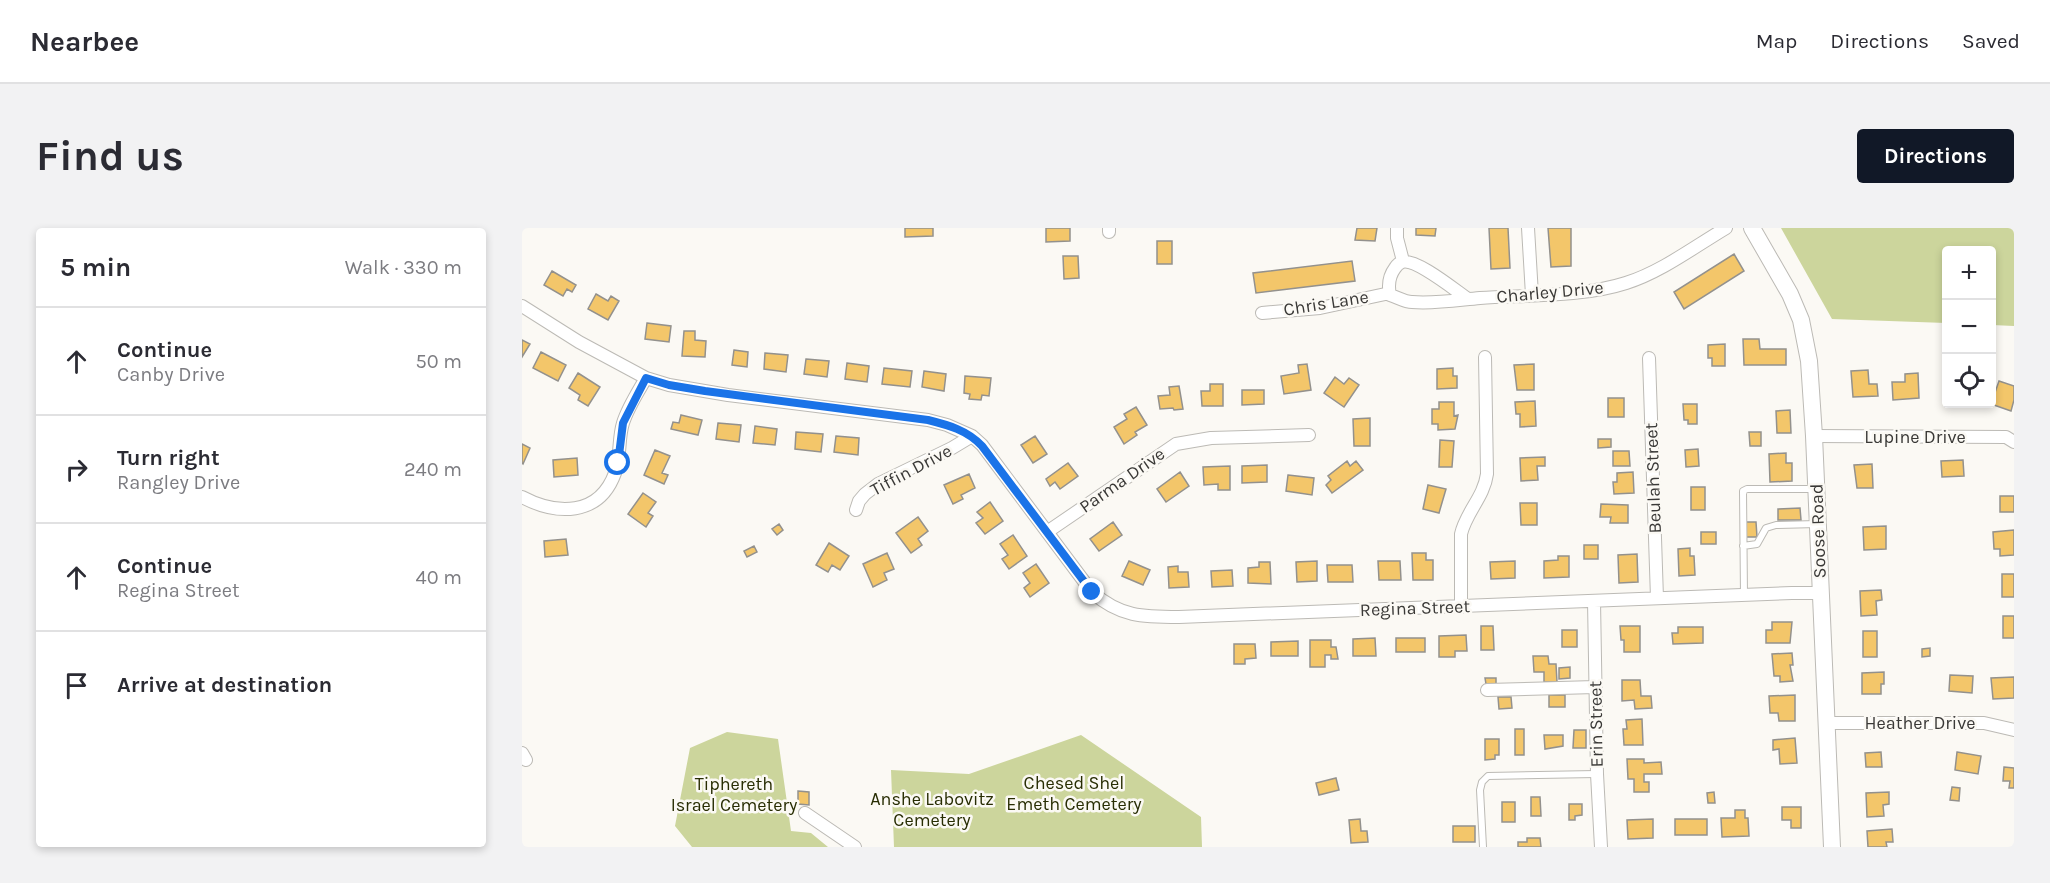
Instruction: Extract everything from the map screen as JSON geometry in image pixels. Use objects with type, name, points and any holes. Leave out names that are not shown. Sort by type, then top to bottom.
[{"type":"street","points":[[1397,228],[1403,261]]},
{"type":"street","points":[[1528,228],[1532,295]]},
{"type":"street","name":"Charley Drive","points":[[1390,292],[1390,295],[1411,302],[1603,289],[1628,283],[1656,270],[1726,228]]},
{"type":"street","name":"Soose Road","points":[[1752,228],[1790,294],[1801,320],[1809,361],[1815,436],[1832,847]]},
{"type":"street","points":[[1390,292],[1388,286],[1391,273],[1397,264],[1403,261],[1411,262],[1431,272],[1468,299]]},
{"type":"street","name":"Chris Lane","points":[[1262,313],[1320,308],[1390,292]]},
{"type":"street","points":[[522,306],[579,342],[646,378],[669,385],[728,395],[928,420],[972,435]]},
{"type":"street","points":[[1461,607],[1463,523],[1483,491],[1487,474],[1485,357]]},
{"type":"street","name":"Beulah Street","points":[[1649,358],[1657,598]]},
{"type":"street","points":[[522,497],[536,504],[560,510],[580,508],[598,497],[615,474],[623,423],[646,378]]},
{"type":"street","name":"Regina Street","points":[[972,435],[998,466],[1092,592],[1104,603],[1133,615],[1179,617],[1744,594],[1820,593]]},
{"type":"street","name":"Tiffin Drive","points":[[856,510],[859,501],[878,484],[952,448],[972,435]]},
{"type":"street","name":"Parma Drive","points":[[1047,532],[1176,444],[1211,438],[1309,435]]},
{"type":"street","name":"Lupine Drive","points":[[1815,436],[2006,437],[2014,442]]},
{"type":"street","name":"Erin Street","points":[[1594,601],[1597,774],[1601,847]]},
{"type":"street","points":[[1487,690],[1595,687]]},
{"type":"street","name":"Heather Drive","points":[[1826,723],[1984,723],[2014,730]]},
{"type":"street","points":[[805,813],[855,847]]},
{"type":"lane","points":[[1744,594],[1743,491],[1747,489],[1816,489]]},
{"type":"lane","points":[[1743,546],[1757,544],[1766,528],[1776,525],[1817,524]]},
{"type":"lane","points":[[1483,847],[1480,790],[1482,782],[1488,776],[1597,774]]},
{"type":"green space","points":[[1781,228],[2014,228],[2014,326],[1996,325],[1996,246],[1942,246],[1942,323],[1832,319]]},
{"type":"green space","name":"Tiphereth Israel Cemetery","points":[[727,732],[778,739],[791,831],[811,833],[828,847],[692,847],[675,826],[690,748]]},
{"type":"green space","name":"Chesed Shel Emeth Cemetery","points":[[1081,735],[1201,817],[1202,847],[894,847],[891,770],[969,774]]},
{"type":"building","points":[[905,228],[933,228],[933,236],[905,237]]},
{"type":"building","points":[[1046,228],[1070,228],[1070,241],[1046,242]]},
{"type":"building","points":[[1357,228],[1377,228],[1375,241],[1355,240]]},
{"type":"building","points":[[1416,228],[1436,228],[1435,236],[1416,235]]},
{"type":"building","points":[[1489,228],[1508,228],[1510,268],[1491,269]]},
{"type":"building","points":[[1548,228],[1571,228],[1571,266],[1551,267]]},
{"type":"building","points":[[1157,241],[1172,241],[1172,264],[1157,264]]},
{"type":"building","points":[[1734,254],[1744,271],[1684,309],[1674,292]]},
{"type":"building","points":[[1063,256],[1078,256],[1079,278],[1064,279]]},
{"type":"building","points":[[1352,261],[1355,281],[1256,293],[1253,273]]},
{"type":"building","points":[[552,271],[576,285],[572,292],[567,289],[563,296],[544,285]]},
{"type":"building","points":[[596,294],[608,301],[611,296],[619,301],[608,320],[588,309]]},
{"type":"building","points":[[647,323],[671,326],[669,342],[645,339]]},
{"type":"building","points":[[684,331],[695,331],[695,340],[706,341],[705,357],[682,356]]},
{"type":"building","points":[[1743,339],[1759,339],[1760,349],[1786,349],[1786,365],[1744,365]]},
{"type":"building","points":[[522,340],[530,344],[522,357]]},
{"type":"building","points":[[1725,344],[1725,366],[1712,366],[1712,358],[1708,358],[1708,345]]},
{"type":"building","points":[[734,350],[748,352],[747,367],[732,365]]},
{"type":"building","points":[[541,352],[566,365],[558,381],[533,368]]},
{"type":"building","points":[[765,353],[788,355],[786,372],[764,369]]},
{"type":"building","points":[[806,359],[829,361],[827,377],[804,374]]},
{"type":"building","points":[[847,363],[869,366],[867,382],[845,379]]},
{"type":"building","points":[[1307,364],[1311,390],[1284,394],[1281,376],[1299,373],[1298,365]]},
{"type":"building","points":[[1534,364],[1534,390],[1517,390],[1514,365]]},
{"type":"building","points":[[884,368],[912,371],[910,387],[882,384]]},
{"type":"building","points":[[1453,368],[1453,376],[1457,376],[1457,388],[1437,389],[1437,369]]},
{"type":"building","points":[[1868,370],[1869,384],[1877,384],[1878,396],[1853,397],[1851,371]]},
{"type":"building","points":[[924,371],[946,374],[944,391],[922,387]]},
{"type":"building","points":[[578,373],[600,387],[588,406],[578,400],[580,395],[569,388]]},
{"type":"building","points":[[1918,373],[1919,398],[1893,400],[1892,382],[1905,382],[1905,374]]},
{"type":"building","points":[[965,376],[991,378],[989,396],[982,395],[981,400],[969,399],[970,394],[964,393]]},
{"type":"building","points":[[1335,377],[1344,384],[1349,378],[1359,385],[1344,407],[1324,393]]},
{"type":"building","points":[[1999,381],[2014,386],[2011,411],[1996,406],[1996,390]]},
{"type":"building","points":[[1210,384],[1223,384],[1223,406],[1202,406],[1201,391],[1210,391]]},
{"type":"building","points":[[1179,386],[1183,409],[1160,409],[1158,396],[1170,395],[1169,387]]},
{"type":"building","points":[[1242,390],[1264,390],[1264,404],[1242,405]]},
{"type":"building","points":[[1608,398],[1624,398],[1624,417],[1608,417]]},
{"type":"building","points":[[1535,401],[1536,426],[1520,427],[1520,414],[1516,414],[1515,402]]},
{"type":"building","points":[[1439,402],[1454,402],[1454,416],[1458,415],[1455,429],[1438,430],[1438,424],[1432,424],[1432,409],[1439,409]]},
{"type":"building","points":[[1683,404],[1697,404],[1697,424],[1688,424],[1688,420],[1684,420]]},
{"type":"building","points":[[1136,407],[1147,425],[1135,432],[1137,435],[1124,444],[1114,427],[1127,419],[1124,414]]},
{"type":"building","points":[[1790,410],[1791,433],[1777,433],[1776,411]]},
{"type":"building","points":[[681,415],[702,420],[698,435],[671,429],[673,422],[679,423]]},
{"type":"building","points":[[1370,418],[1370,446],[1354,446],[1353,419]]},
{"type":"building","points":[[718,423],[741,425],[739,442],[716,439]]},
{"type":"building","points":[[755,426],[777,429],[775,445],[753,443]]},
{"type":"building","points":[[796,432],[823,434],[821,452],[795,449]]},
{"type":"building","points":[[1749,432],[1761,432],[1761,446],[1750,446]]},
{"type":"building","points":[[836,436],[859,438],[858,455],[834,452]]},
{"type":"building","points":[[1035,436],[1047,454],[1033,463],[1021,445]]},
{"type":"building","points":[[1598,439],[1611,439],[1611,447],[1598,448]]},
{"type":"building","points":[[1440,440],[1454,441],[1452,467],[1439,467]]},
{"type":"building","points":[[522,444],[530,448],[523,464],[522,463]]},
{"type":"building","points":[[1698,449],[1699,466],[1686,467],[1685,450]]},
{"type":"building","points":[[655,450],[670,456],[662,473],[668,475],[664,484],[644,475]]},
{"type":"building","points":[[1613,451],[1629,451],[1630,466],[1613,466]]},
{"type":"building","points":[[1786,453],[1786,463],[1792,463],[1792,481],[1770,482],[1769,454]]},
{"type":"building","points":[[1545,457],[1545,466],[1537,466],[1538,480],[1521,481],[1520,458]]},
{"type":"building","points":[[577,458],[578,475],[554,477],[553,460]]},
{"type":"building","points":[[1963,460],[1964,476],[1942,477],[1941,461]]},
{"type":"building","points":[[1347,461],[1350,466],[1356,461],[1363,470],[1332,493],[1326,485],[1331,480],[1328,476]]},
{"type":"building","points":[[1068,463],[1078,476],[1060,489],[1055,482],[1050,486],[1046,479]]},
{"type":"building","points":[[1872,464],[1873,488],[1857,488],[1854,465]]},
{"type":"building","points":[[1267,465],[1267,482],[1242,483],[1242,466]]},
{"type":"building","points":[[1230,466],[1230,490],[1218,490],[1218,484],[1204,485],[1203,467]]},
{"type":"building","points":[[1180,472],[1189,486],[1166,502],[1157,489]]},
{"type":"building","points":[[1633,472],[1634,493],[1614,494],[1613,482],[1617,482],[1617,473]]},
{"type":"building","points":[[969,474],[975,488],[961,495],[963,499],[953,504],[944,485]]},
{"type":"building","points":[[1288,475],[1314,478],[1312,495],[1286,491]]},
{"type":"building","points":[[1428,485],[1446,489],[1439,513],[1423,509]]},
{"type":"building","points":[[1691,487],[1705,487],[1705,510],[1691,510]]},
{"type":"building","points":[[643,493],[656,502],[648,513],[653,516],[646,527],[628,514]]},
{"type":"building","points":[[2000,496],[2014,496],[2014,512],[2000,512]]},
{"type":"building","points":[[990,502],[1003,521],[985,534],[976,523],[983,518],[977,512]]},
{"type":"building","points":[[1520,503],[1537,503],[1537,525],[1521,525]]},
{"type":"building","points":[[1601,504],[1628,505],[1628,523],[1610,523],[1611,517],[1600,517]]},
{"type":"building","points":[[1800,508],[1801,520],[1778,520],[1778,509]]},
{"type":"building","points":[[918,517],[928,531],[918,539],[922,545],[911,553],[896,533]]},
{"type":"building","points":[[1113,522],[1122,535],[1099,551],[1090,539]]},
{"type":"building","points":[[1746,522],[1756,522],[1757,537],[1746,537]]},
{"type":"building","points":[[779,524],[783,530],[777,535],[772,529]]},
{"type":"building","points":[[1886,526],[1886,549],[1864,550],[1863,527]]},
{"type":"building","points":[[2014,530],[2014,555],[2000,556],[2000,549],[1994,549],[1993,532]]},
{"type":"building","points":[[1701,532],[1716,532],[1716,544],[1701,544]]},
{"type":"building","points":[[1013,535],[1027,556],[1009,569],[1002,559],[1008,555],[1000,544]]},
{"type":"building","points":[[566,539],[568,555],[545,557],[544,541]]},
{"type":"building","points":[[829,543],[849,556],[840,570],[832,565],[828,572],[816,565]]},
{"type":"building","points":[[1584,545],[1598,545],[1598,559],[1584,559]]},
{"type":"building","points":[[754,546],[757,552],[747,557],[744,551]]},
{"type":"building","points":[[1690,548],[1690,556],[1694,556],[1695,575],[1679,576],[1678,549]]},
{"type":"building","points":[[887,553],[894,569],[884,573],[887,580],[873,587],[863,564]]},
{"type":"building","points":[[1412,553],[1426,553],[1426,560],[1433,560],[1433,580],[1413,580]]},
{"type":"building","points":[[1637,554],[1638,582],[1619,583],[1618,555]]},
{"type":"building","points":[[1558,556],[1569,556],[1569,577],[1544,578],[1544,561],[1558,560]]},
{"type":"building","points":[[1129,561],[1150,570],[1143,585],[1122,576]]},
{"type":"building","points":[[1317,561],[1317,581],[1297,582],[1296,562]]},
{"type":"building","points":[[1378,561],[1400,561],[1401,580],[1379,580]]},
{"type":"building","points":[[1515,561],[1515,578],[1491,579],[1490,562]]},
{"type":"building","points":[[1259,562],[1270,562],[1271,584],[1248,583],[1248,568],[1259,567]]},
{"type":"building","points":[[1036,564],[1049,583],[1030,597],[1024,588],[1030,583],[1023,573]]},
{"type":"building","points":[[1327,565],[1352,565],[1353,582],[1328,582]]},
{"type":"building","points":[[1178,566],[1178,572],[1188,572],[1189,587],[1169,588],[1168,567]]},
{"type":"building","points":[[1232,570],[1233,586],[1212,587],[1211,571]]},
{"type":"building","points":[[2002,574],[2014,574],[2014,597],[2002,597]]},
{"type":"building","points":[[1881,590],[1882,600],[1876,601],[1877,615],[1861,616],[1860,591]]},
{"type":"building","points":[[2003,616],[2014,616],[2014,638],[2003,638]]},
{"type":"building","points":[[1772,622],[1792,622],[1790,643],[1766,643],[1766,630],[1772,630]]},
{"type":"building","points":[[1481,626],[1493,626],[1494,650],[1481,650]]},
{"type":"building","points":[[1620,626],[1640,626],[1640,652],[1624,652],[1624,640],[1621,640]]},
{"type":"building","points":[[1678,627],[1703,627],[1703,643],[1673,644],[1672,633],[1678,633]]},
{"type":"building","points":[[1562,630],[1577,630],[1577,647],[1562,647]]},
{"type":"building","points":[[1863,631],[1877,631],[1877,657],[1863,657]]},
{"type":"building","points":[[1466,635],[1467,651],[1455,651],[1455,657],[1439,657],[1439,636]]},
{"type":"building","points":[[1375,638],[1376,656],[1353,656],[1353,639]]},
{"type":"building","points":[[1396,638],[1425,638],[1425,652],[1396,652]]},
{"type":"building","points":[[1310,640],[1331,640],[1331,647],[1336,647],[1338,659],[1331,659],[1331,655],[1325,655],[1325,667],[1310,667]]},
{"type":"building","points":[[1298,641],[1298,656],[1271,656],[1271,642]]},
{"type":"building","points":[[1234,644],[1255,644],[1256,658],[1245,659],[1245,664],[1234,664]]},
{"type":"building","points":[[1930,648],[1930,656],[1922,657],[1922,649]]},
{"type":"building","points":[[1792,653],[1793,665],[1790,665],[1793,681],[1780,682],[1780,676],[1774,676],[1772,654]]},
{"type":"building","points":[[1533,656],[1548,656],[1549,664],[1556,664],[1557,682],[1544,682],[1544,672],[1534,672]]},
{"type":"building","points":[[1570,667],[1570,678],[1559,679],[1559,668]]},
{"type":"building","points":[[1884,672],[1881,694],[1862,694],[1862,673]]},
{"type":"building","points":[[1950,675],[1973,676],[1972,693],[1949,691]]},
{"type":"building","points":[[2014,677],[2014,698],[1993,699],[1991,678]]},
{"type":"building","points":[[1485,678],[1496,678],[1496,684],[1486,684]]},
{"type":"building","points":[[1622,680],[1640,680],[1641,696],[1651,696],[1652,708],[1635,709],[1634,700],[1622,701]]},
{"type":"building","points":[[1549,695],[1565,695],[1565,707],[1549,707]]},
{"type":"building","points":[[1795,695],[1795,721],[1779,721],[1778,713],[1770,713],[1769,696]]},
{"type":"building","points":[[1498,697],[1511,697],[1512,708],[1499,709]]},
{"type":"building","points":[[1642,719],[1643,745],[1624,745],[1623,729],[1627,729],[1626,720]]},
{"type":"building","points":[[1515,729],[1524,729],[1524,755],[1515,755]]},
{"type":"building","points":[[1574,730],[1586,730],[1586,748],[1573,748]]},
{"type":"building","points":[[1544,735],[1563,735],[1563,746],[1545,749]]},
{"type":"building","points":[[1795,738],[1797,763],[1780,764],[1779,749],[1773,750],[1773,740]]},
{"type":"building","points":[[1485,739],[1499,739],[1499,755],[1495,755],[1495,759],[1485,760]]},
{"type":"building","points":[[1881,752],[1882,767],[1866,767],[1865,753]]},
{"type":"building","points":[[1957,752],[1981,756],[1978,774],[1955,770]]},
{"type":"building","points":[[1627,759],[1644,759],[1644,763],[1661,762],[1662,774],[1644,774],[1644,782],[1649,782],[1649,792],[1634,792],[1634,779],[1628,779]]},
{"type":"building","points":[[2004,767],[2014,768],[2014,788],[2009,788],[2010,781],[2003,781]]},
{"type":"building","points":[[1336,778],[1339,790],[1319,795],[1316,783]]},
{"type":"building","points":[[1952,787],[1960,788],[1959,801],[1950,800]]},
{"type":"building","points":[[798,791],[809,792],[809,805],[798,804]]},
{"type":"building","points":[[1714,792],[1715,803],[1708,803],[1707,793]]},
{"type":"building","points":[[1889,792],[1889,804],[1883,805],[1884,816],[1867,817],[1866,793]]},
{"type":"building","points":[[1531,797],[1540,797],[1541,816],[1531,816]]},
{"type":"building","points":[[1502,802],[1515,802],[1515,822],[1502,822]]},
{"type":"building","points":[[1569,804],[1582,804],[1582,815],[1575,816],[1575,820],[1569,820]]},
{"type":"building","points":[[1782,807],[1801,807],[1801,828],[1791,828],[1791,820],[1782,820]]},
{"type":"building","points":[[1735,810],[1745,810],[1749,836],[1722,837],[1721,818],[1735,818]]},
{"type":"building","points":[[1360,819],[1361,831],[1367,831],[1368,842],[1351,843],[1349,820]]},
{"type":"building","points":[[1653,819],[1653,838],[1628,839],[1627,820]]},
{"type":"building","points":[[1675,819],[1707,819],[1707,835],[1675,835]]},
{"type":"building","points":[[1453,826],[1475,826],[1475,842],[1453,842]]},
{"type":"building","points":[[1892,829],[1893,842],[1886,842],[1887,847],[1868,847],[1867,831]]},
{"type":"building","points":[[1527,838],[1540,838],[1541,847],[1518,847],[1518,842],[1527,842]]},
{"type":"route","points":[[618,463],[623,423],[646,378],[669,385],[728,395],[928,420],[947,425],[972,435],[982,446],[1092,592]]},
{"type":"park label","name":"Anshe Labovitz Cemetery","points":[[932,809]]}]
